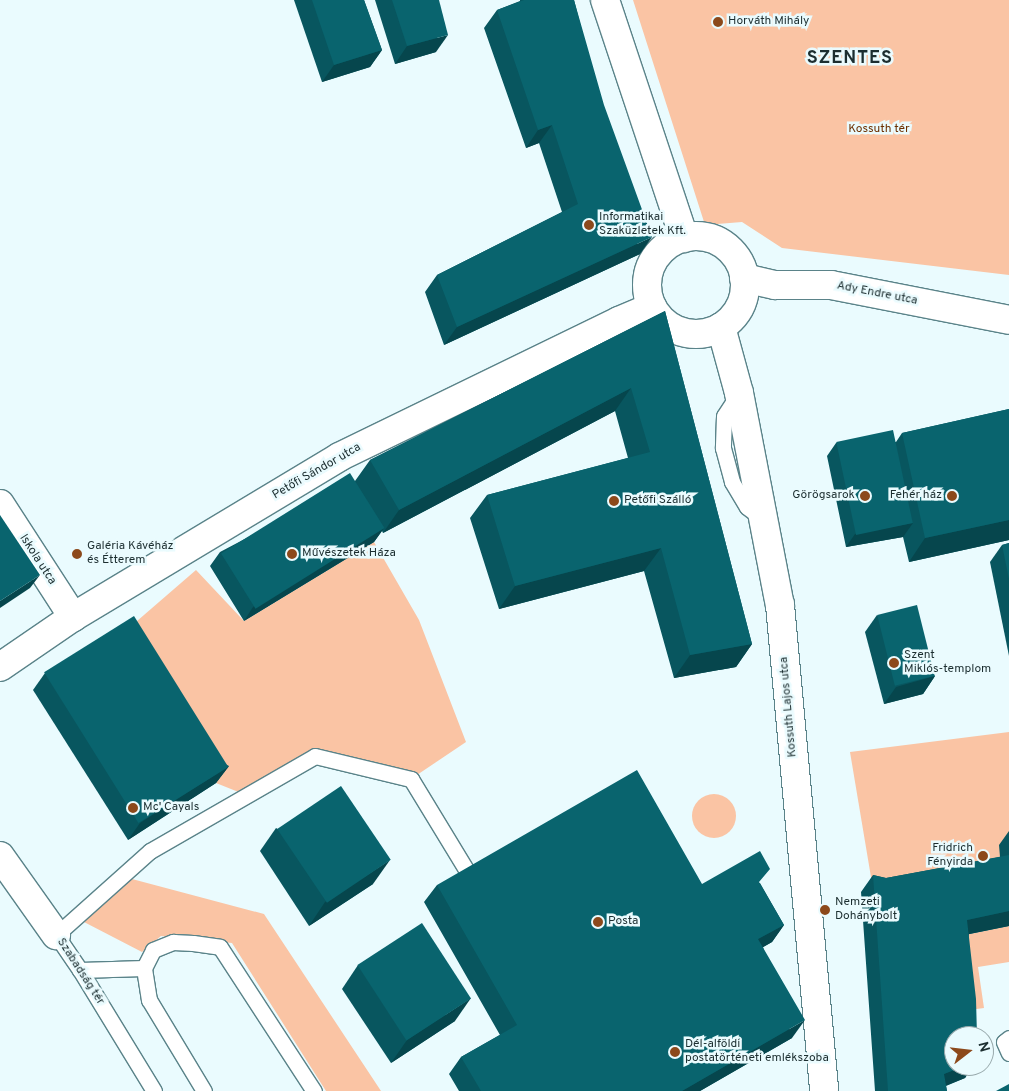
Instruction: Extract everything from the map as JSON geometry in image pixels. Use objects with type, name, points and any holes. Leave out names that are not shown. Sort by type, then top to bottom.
[{"type":"street","points":[[605,0],[684,238]]},
{"type":"street","points":[[697,236],[711,239],[723,245],[733,254],[740,265],[744,278],[744,293],[740,306],[732,318],[721,327],[706,333],[690,334],[675,330],[661,320],[652,308],[647,286],[651,265],[660,252],[670,244],[684,238],[697,236]]},
{"type":"street","name":"Ady Endre utca","points":[[744,278],[775,285],[831,285],[1009,320]]},
{"type":"street","name":"Petőfi Sándor utca","points":[[0,667],[73,617],[339,458],[619,321],[652,308]]},
{"type":"street","name":"Kossuth Lajos utca","points":[[721,327],[739,393],[780,606],[824,1091]]},
{"type":"street","name":"Iskola utca","points":[[0,504],[73,617]]},
{"type":"street","name":"Szabadság tér","points":[[0,856],[56,935]]},
{"type":"lane","points":[[56,935],[150,851],[315,756],[411,779],[470,876]]},
{"type":"lane","name":"Szabadság tér","points":[[56,935],[80,970],[154,1091]]},
{"type":"lane","points":[[204,1091],[149,1000],[144,968],[153,950],[173,942],[193,942],[220,947],[314,1091]]},
{"type":"lane","points":[[80,970],[144,968]]},
{"type":"lane","points":[[1009,1038],[1004,1042],[1009,1053]]},
{"type":"green space","name":"Kossuth tér","points":[[633,0],[1009,0],[1009,275],[782,248],[742,222],[705,225]]},
{"type":"green space","points":[[374,542],[419,620],[466,742],[411,779],[315,756],[246,795],[216,783],[122,634],[196,570],[244,621]]},
{"type":"green space","points":[[1009,732],[1009,845],[1001,871],[874,895],[850,752]]},
{"type":"green space","points":[[714,794],[726,798],[732,804],[736,816],[732,828],[726,834],[714,838],[702,834],[696,828],[692,816],[696,804],[702,798]]},
{"type":"green space","points":[[132,879],[264,914],[381,1091],[326,1091],[232,943],[161,936],[142,952],[84,922]]},
{"type":"green space","points":[[1009,926],[1009,962],[978,967],[984,1008],[962,1011],[955,937]]},
{"type":"building","points":[[312,0],[364,0],[382,50],[334,65]]},
{"type":"building","points":[[392,0],[439,0],[448,35],[407,46]]},
{"type":"building","points":[[524,0],[574,0],[604,105],[652,237],[457,327],[437,275],[578,204],[552,125],[538,130],[497,10]]},
{"type":"building","name":"Petőfi Szálló","points":[[665,311],[752,644],[690,655],[661,548],[515,586],[487,495],[650,452],[631,388],[399,510],[370,460]]},
{"type":"building","name":"Fehér ház","points":[[1009,409],[1009,520],[925,538],[902,433]]},
{"type":"building","name":"Görögsarok","points":[[893,430],[913,523],[856,535],[836,442]]},
{"type":"building","name":"Művészetek Háza","points":[[350,473],[384,528],[256,609],[221,554]]},
{"type":"building","points":[[0,515],[40,575],[0,601]]},
{"type":"building","points":[[1009,543],[1009,579],[1002,545]]},
{"type":"building","points":[[917,605],[935,676],[895,686],[877,615]]},
{"type":"building","points":[[134,616],[228,767],[138,823],[44,672]]},
{"type":"building","name":"Posta","points":[[637,770],[702,884],[760,851],[770,869],[759,882],[784,925],[758,939],[805,1020],[682,1091],[481,1091],[461,1057],[517,1025],[437,885]]},
{"type":"building","points":[[341,786],[391,860],[327,903],[277,829]]},
{"type":"building","points":[[1009,855],[1009,911],[967,920],[976,999],[977,1026],[944,1026],[944,1076],[947,1091],[888,1091],[873,875],[886,878]]},
{"type":"building","points":[[422,923],[471,998],[406,1040],[357,965]]},
{"type":"building","points":[[1009,1084],[1009,1091],[996,1091]]},
{"type":"place","name":"Horváth Mihály","points":[[718,22]]},
{"type":"place","name":"Informatikai Szaküzletek Kft.","points":[[589,225]]},
{"type":"place","name":"Görögsarok","points":[[865,496]]},
{"type":"place","name":"Fehér ház","points":[[952,496]]},
{"type":"place","name":"Petőfi Szálló","points":[[614,501]]},
{"type":"place","name":"Galéria Kávéház és Étterem","points":[[77,554]]},
{"type":"place","name":"Művészetek Háza","points":[[292,554]]},
{"type":"place","name":"Szent Miklós-templom","points":[[894,663]]},
{"type":"place","name":"Mc' Cayals","points":[[133,808]]},
{"type":"place","name":"Fridrich Fényirda","points":[[983,856]]},
{"type":"place","name":"Nemzeti Dohánybolt","points":[[825,910]]},
{"type":"place","name":"Posta","points":[[598,922]]},
{"type":"place","name":"Dél-alföldi postatörténeti emlékszoba","points":[[675,1052]]},
{"type":"district","name":"SZENTES","points":[[850,59]]}]
